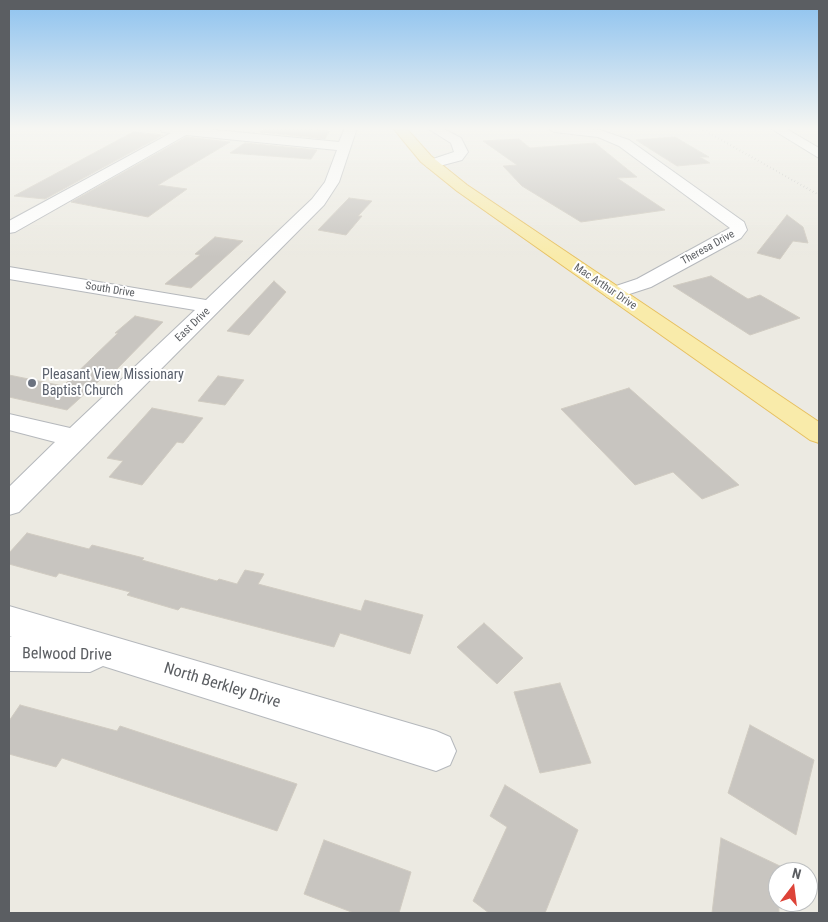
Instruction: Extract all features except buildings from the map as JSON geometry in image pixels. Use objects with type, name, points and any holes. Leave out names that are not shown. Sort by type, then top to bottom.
[{"type":"main road","name":"Mac Arthur Drive","points":[[441,171],[468,192],[819,434]]},
{"type":"street","points":[[9,228],[112,171]]},
{"type":"street","name":"East Drive","points":[[9,504],[21,478],[77,438],[212,307],[328,191],[336,171]]},
{"type":"street","name":"Theresa Drive","points":[[614,292],[644,283],[735,234],[739,230],[738,226],[662,171]]},
{"type":"street","name":"South Drive","points":[[9,274],[212,307]]},
{"type":"street","points":[[9,422],[77,438]]},
{"type":"street","name":"North Berkley Drive","points":[[9,621],[436,751]]},
{"type":"street","name":"Belwood Drive","points":[[9,654],[126,656]]},
{"type":"railway","points":[[776,171],[819,195]]},
{"type":"place","name":"Pleasant View Missionary Baptist Church","points":[[32,383]]}]
